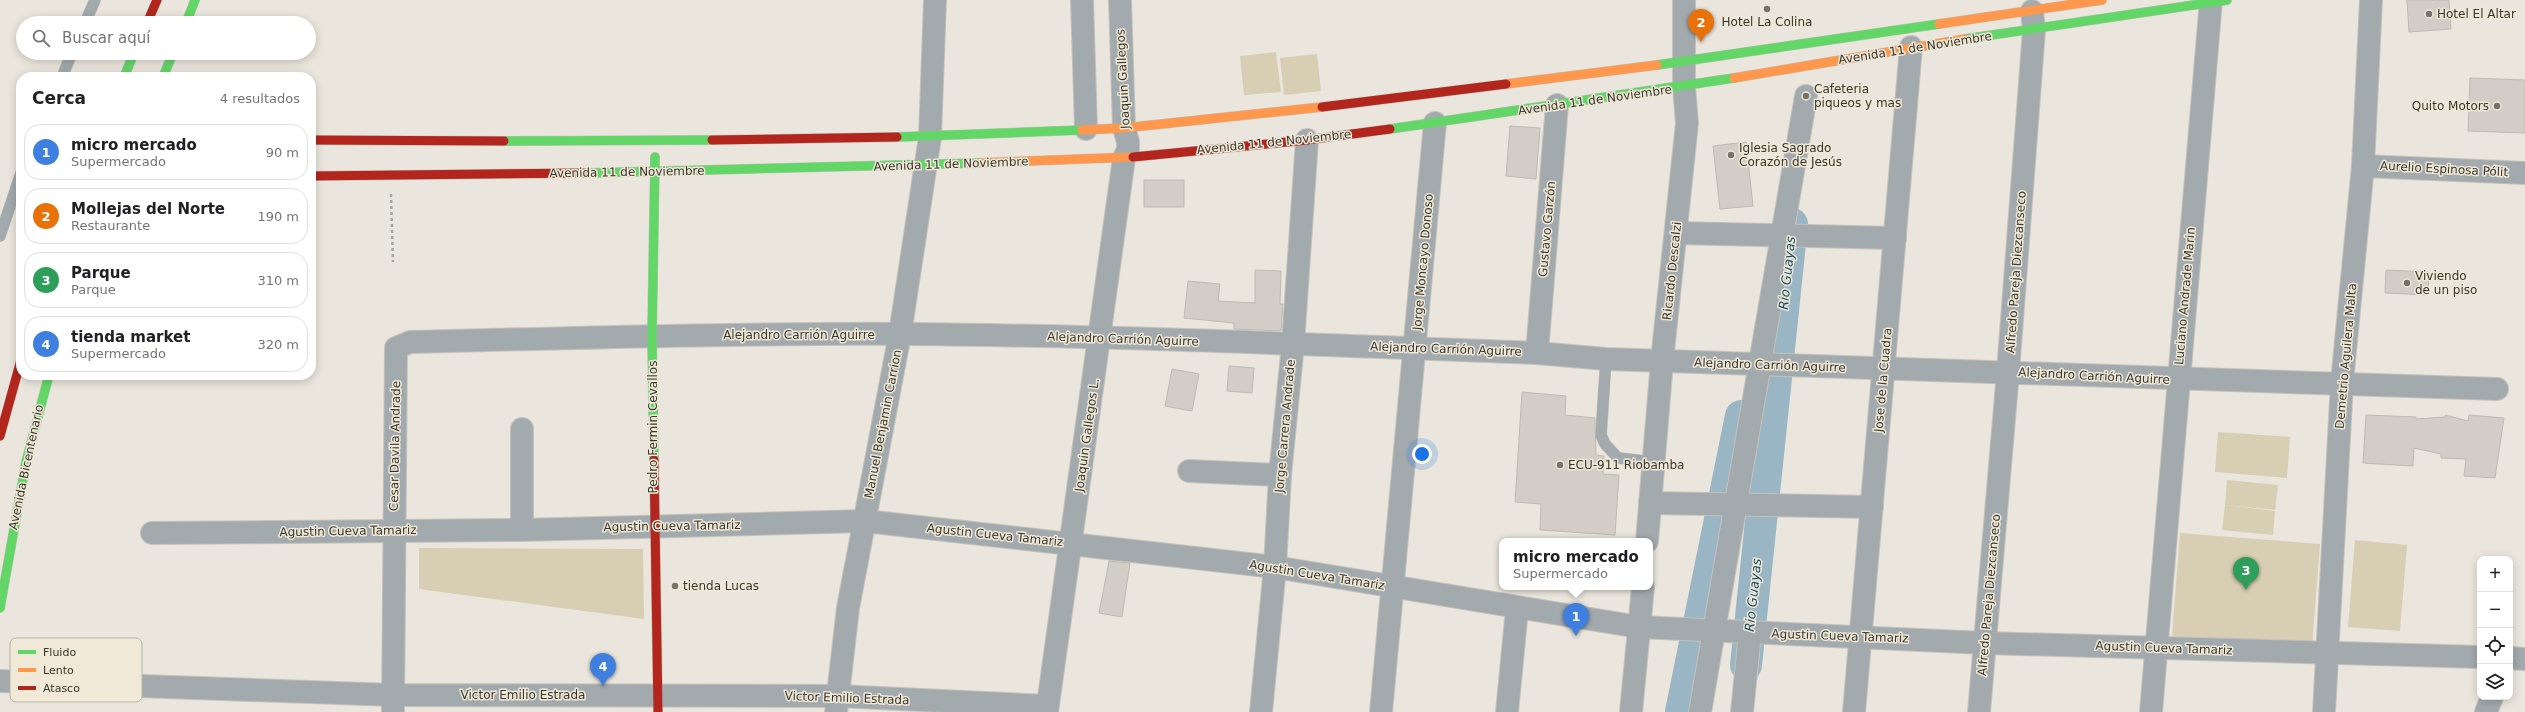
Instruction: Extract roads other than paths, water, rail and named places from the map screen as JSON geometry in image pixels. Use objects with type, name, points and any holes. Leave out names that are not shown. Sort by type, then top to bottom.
[{"type":"street","points":[[150,16],[157,0]]},
{"type":"street","points":[[189,16],[195,0]]},
{"type":"street","name":"Manuel Benjamin Carrion","points":[[837,704],[848,608],[900,334],[926,166],[930,137],[935,0]]},
{"type":"street","points":[[1082,0],[1086,129]]},
{"type":"street","name":"Joaquin Gallegos","points":[[1120,0],[1124,128],[1128,142],[1128,150],[1124,158]]},
{"type":"street","name":"Ricardo Descalzi","points":[[1647,538],[1662,361],[1687,123],[1684,87],[1684,0]]},
{"type":"street","name":"Avenida 11 de Noviembre","points":[[316,140],[390,143],[930,137],[1124,128],[1315,108],[1684,62],[2032,14],[2102,0]]},
{"type":"street","name":"Demetrio Aguilera Malta","points":[[2324,712],[2329,653],[2342,382],[2363,166],[2371,0]]},
{"type":"street","name":"Avenida 11 de Noviembre","points":[[316,176],[390,171],[654,172],[926,166],[1124,158],[1307,140],[1684,87],[1911,47],[2032,14],[2216,1]]},
{"type":"street","name":"Luciano Andrade Marin","points":[[2151,712],[2177,380],[2216,1]]},
{"type":"street","name":"Alfredo Pareja Diezcanseco","points":[[1979,712],[2008,372],[2032,14]]},
{"type":"street","name":"Jose de la Cuadra","points":[[1854,712],[1911,47]]},
{"type":"street","points":[[126,72],[131,60]]},
{"type":"street","points":[[166,72],[170,60]]},
{"type":"street","points":[[1700,712],[1805,100],[1706,712]]},
{"type":"street","name":"Gustavo Garzón","points":[[1537,352],[1557,105]]},
{"type":"street","name":"Jorge Moncayo Donoso","points":[[1381,712],[1435,123]]},
{"type":"street","name":"Jorge Carrera Andrade","points":[[1261,712],[1275,567],[1280,475],[1293,344],[1307,140]]},
{"type":"street","name":"Pedro Fermin Cevallos","points":[[655,141],[652,336],[654,526],[659,704]]},
{"type":"street","name":"Joaquin Gallegos L.","points":[[1047,709],[1072,543],[1124,158]]},
{"type":"street","name":"Aurelio Espinosa Pólit","points":[[2363,166],[2525,173]]},
{"type":"street","points":[[1676,233],[1895,238]]},
{"type":"street","name":"Alejandro Carrión Aguirre","points":[[396,348],[410,342],[652,336],[900,334],[1100,338],[1537,352],[1606,359],[2008,372],[2177,380],[2342,382],[2497,389]]},
{"type":"street","name":"Cesar Davila Andrade","points":[[393,704],[396,348]]},
{"type":"street","points":[[0,436],[16,378]]},
{"type":"street","name":"Avenida Bicentenario","points":[[0,608],[18,500],[39,405],[47,380]]},
{"type":"street","points":[[522,429],[522,530]]},
{"type":"street","points":[[1189,472],[1280,475]]},
{"type":"street","points":[[1650,503],[1872,507]]},
{"type":"street","name":"Agustin Cueva Tamariz","points":[[152,533],[522,530],[865,521],[1072,543],[1275,567],[1517,609],[1639,627],[1750,633],[1860,636],[1985,643],[2477,657]]},
{"type":"street","points":[[1631,712],[1642,590]]},
{"type":"street","points":[[1507,712],[1517,609]]},
{"type":"street","points":[[1742,712],[1750,633]]},
{"type":"street","points":[[2513,658],[2525,659]]},
{"type":"street","name":"Victor Emilio Estrada","points":[[0,681],[10,682]]},
{"type":"street","name":"Victor Emilio Estrada","points":[[142,689],[393,704],[837,704],[1047,709]]},
{"type":"street","points":[[2486,712],[2491,700]]},
{"type":"lane","points":[[88,16],[95,0]]},
{"type":"lane","points":[[64,72],[69,60]]},
{"type":"lane","points":[[0,236],[16,188]]},
{"type":"lane","points":[[1606,359],[1601,435],[1605,444],[1618,458],[1654,462]]},
{"type":"waterway","name":"Rio Guayas","points":[[1746,665],[1792,224]]},
{"type":"waterway","name":"Rio Guayas","points":[[1681,712],[1741,416]]},
{"type":"place","name":"Hotel La Colina","points":[[1767,9]]},
{"type":"place","name":"Hotel El Altar","points":[[2429,14]]},
{"type":"place","name":"Mollejas del Norte","points":[[1701,42]]},
{"type":"place","name":"Cafeteria piqueos y mas","points":[[1806,96]]},
{"type":"place","name":"Quito Motors","points":[[2497,106]]},
{"type":"place","name":"Iglesia Sagrado Corazón de Jesús","points":[[1731,155]]},
{"type":"place","name":"Viviendo de un piso","points":[[2407,283]]},
{"type":"place","name":"ECU-911 Riobamba","points":[[1560,465]]},
{"type":"place","name":"tienda Lucas","points":[[675,586]]},
{"type":"place","name":"Parque","points":[[2246,590]]},
{"type":"place","name":"micro mercado","points":[[1576,636]]},
{"type":"place","name":"tienda market","points":[[603,686]]}]
